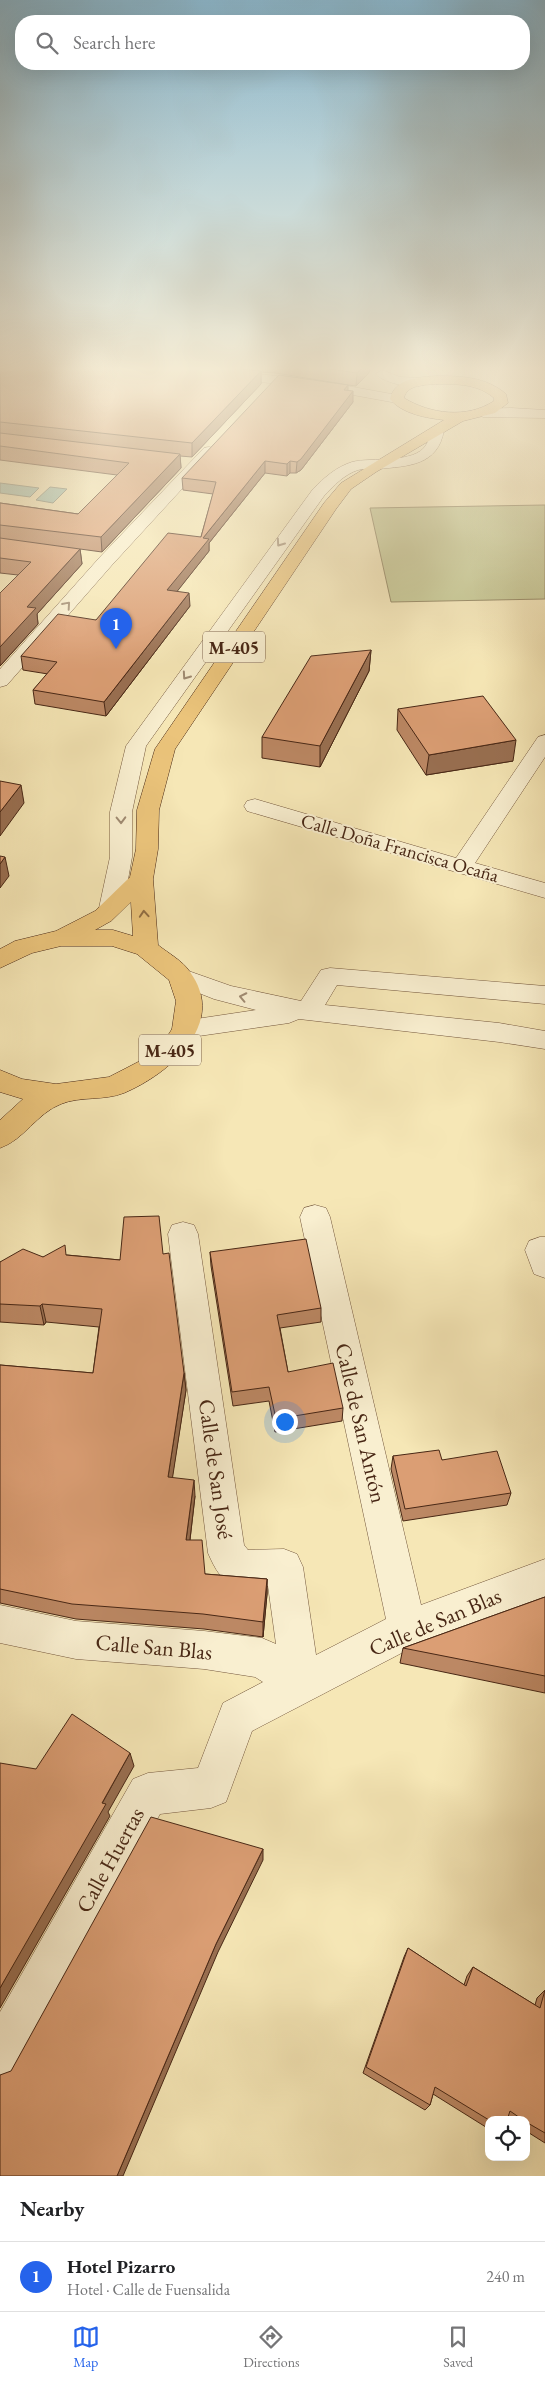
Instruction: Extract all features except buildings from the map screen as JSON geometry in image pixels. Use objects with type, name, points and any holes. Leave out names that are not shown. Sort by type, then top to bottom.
[{"type":"main road","name":"M-405","points":[[146,948],[141,879],[147,849],[148,810],[165,749],[330,506],[346,486],[375,468]]},
{"type":"main road","points":[[61,938],[103,916],[141,879]]},
{"type":"main road","points":[[0,960],[24,947],[61,938],[113,938],[146,948],[180,976]]},
{"type":"main road","name":"M-405","points":[[0,1080],[17,1088],[56,1094],[114,1086],[150,1068],[176,1044],[185,1029],[189,1001],[180,976]]},
{"type":"main road","name":"M-405","points":[[0,1137],[32,1107],[56,1094]]},
{"type":"street","points":[[0,681],[106,561],[193,468]]},
{"type":"street","points":[[111,908],[121,857],[121,812],[136,746],[308,504],[338,485],[374,468]]},
{"type":"street","points":[[87,558],[106,561]]},
{"type":"street","points":[[462,866],[545,741]]},
{"type":"street","name":"Calle Doña Francisca Ocaña","points":[[255,806],[545,891]]},
{"type":"street","points":[[180,976],[213,990],[308,1011],[545,1040]]},
{"type":"street","points":[[185,1029],[308,1011],[330,976],[545,995]]},
{"type":"street","name":"Calle de San Antón","points":[[315,1217],[407,1629]]},
{"type":"street","name":"Calle de San José","points":[[183,1234],[228,1553],[240,1569],[284,1567],[301,1684]]},
{"type":"street","points":[[545,1250],[540,1250],[545,1265]]},
{"type":"street","name":"Calle de San Blas","points":[[301,1684],[407,1629],[545,1578]]},
{"type":"street","name":"Calle San Blas","points":[[0,1624],[76,1640],[204,1650],[262,1658],[301,1684]]},
{"type":"street","name":"Calle Huertas","points":[[0,2058],[148,1794],[211,1787],[237,1717],[301,1684]]},
{"type":"green space","points":[[545,505],[545,599],[391,602],[370,508]]},
{"type":"shaded area","points":[[0,483],[39,488],[30,497],[0,493]]},
{"type":"shaded area","points":[[50,487],[67,489],[53,503],[36,500]]},
{"type":"place","name":"Hotel Pizarro","points":[[116,649]]}]
